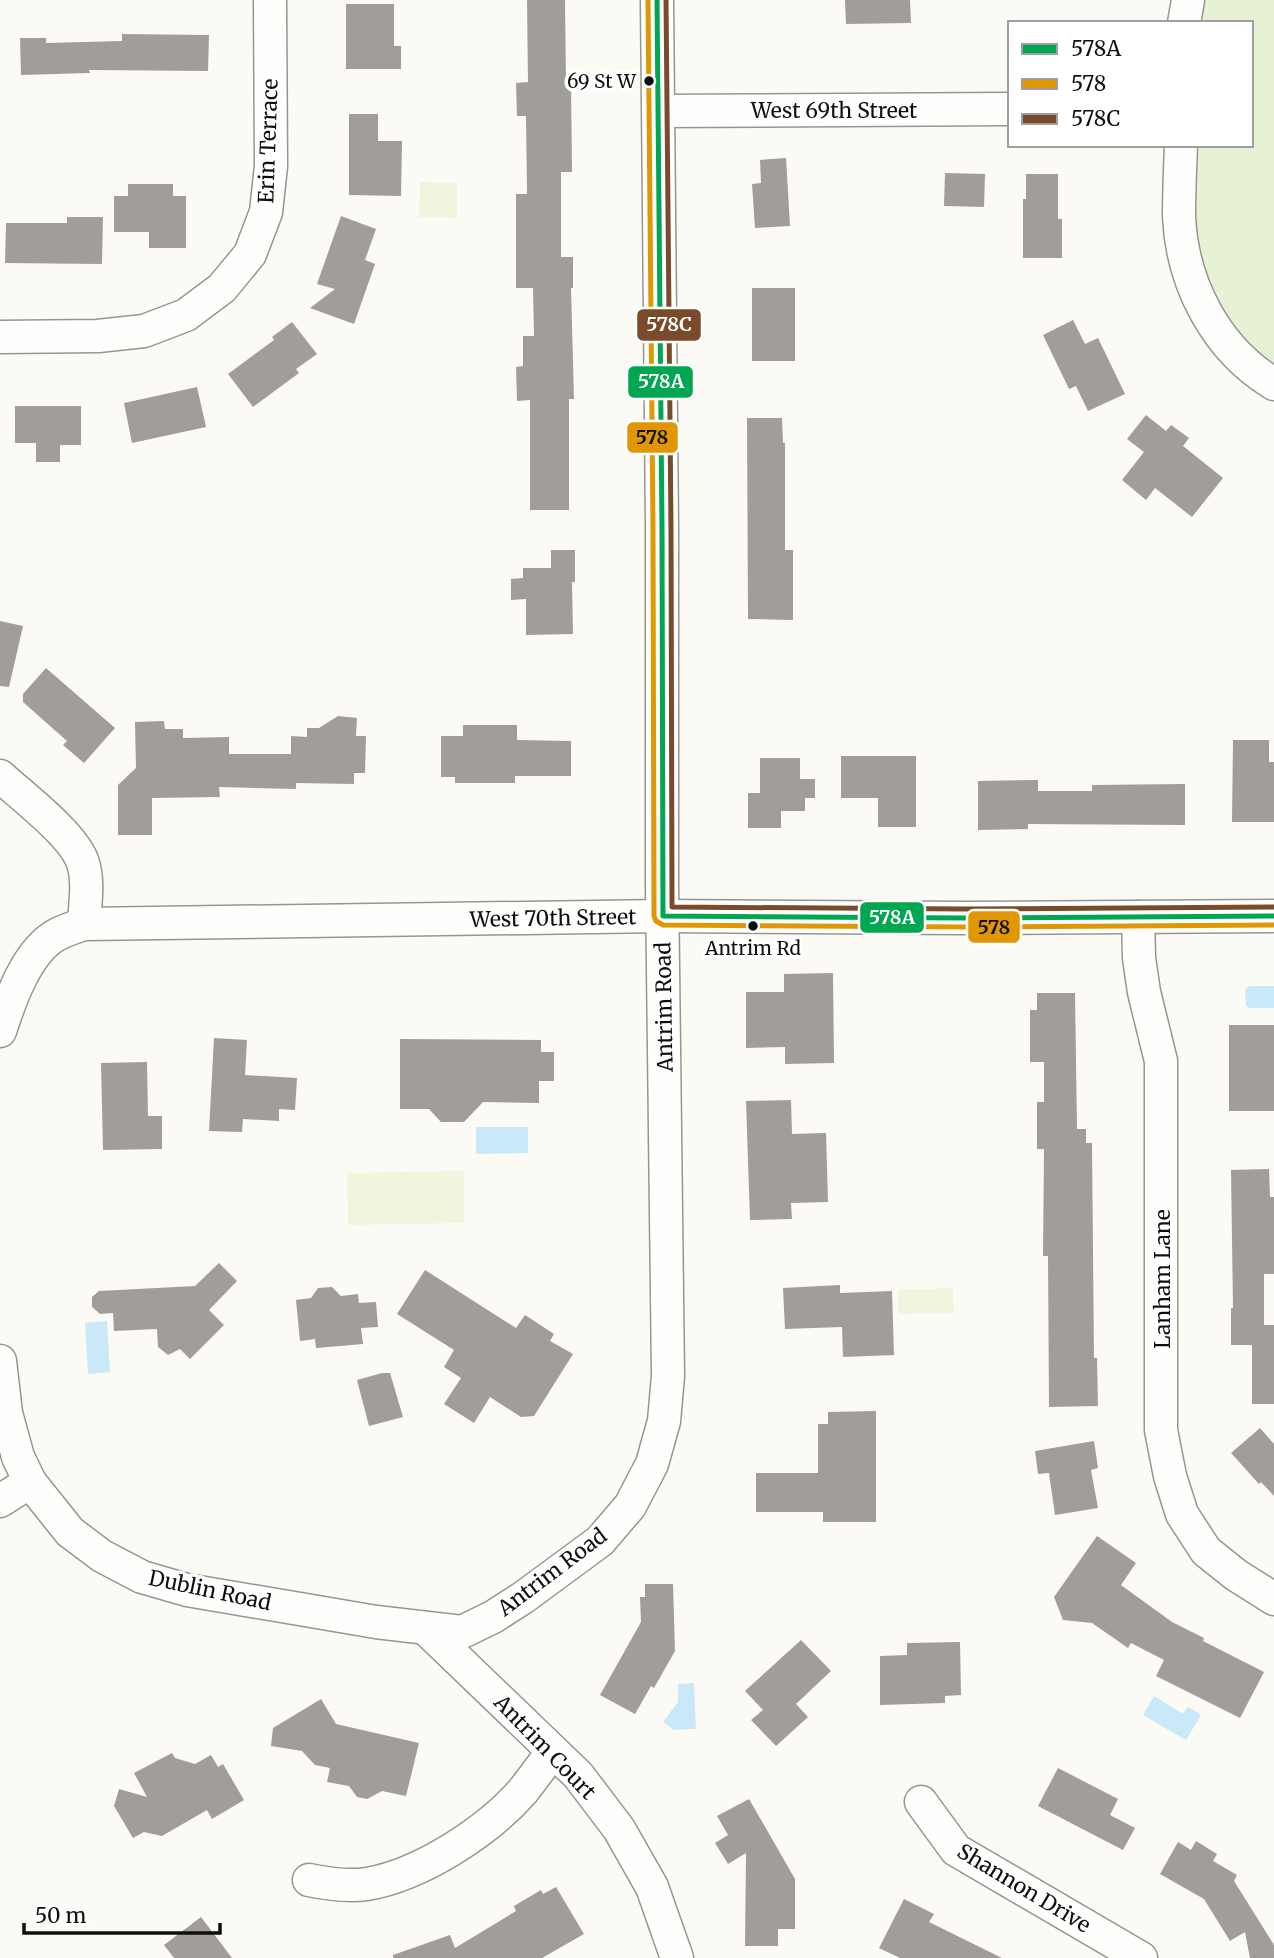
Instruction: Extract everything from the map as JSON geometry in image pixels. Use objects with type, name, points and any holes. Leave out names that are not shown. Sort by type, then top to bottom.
[{"type":"street","name":"Erin Terrace","points":[[0,337],[98,336],[144,331],[186,315],[222,288],[250,254],[266,212],[271,166],[270,0]]},
{"type":"street","name":"Antrim Road","points":[[425,1628],[462,1632],[493,1617],[600,1541],[631,1506],[652,1464],[664,1421],[668,1376],[657,0]]},
{"type":"street","points":[[1184,21],[1188,0]]},
{"type":"street","name":"West 69th Street","points":[[659,111],[1008,109]]},
{"type":"street","points":[[1181,147],[1180,218],[1186,263],[1200,304],[1224,342],[1258,374],[1274,384]]},
{"type":"street","points":[[0,776],[77,849],[84,865],[86,883],[84,923],[56,934],[38,950],[27,966],[0,1031]]},
{"type":"street","name":"West 70th Street","points":[[84,923],[663,916],[1274,916]]},
{"type":"street","name":"Lanham Lane","points":[[1138,916],[1139,958],[1144,992],[1161,1061],[1161,1430],[1170,1476],[1182,1514],[1206,1551],[1236,1575],[1274,1599]]},
{"type":"street","name":"Dublin Road","points":[[0,1361],[6,1413],[18,1457],[30,1482],[70,1532],[102,1556],[142,1577],[187,1590],[425,1628]]},
{"type":"street","points":[[0,1501],[30,1482]]},
{"type":"street","name":"Antrim Court","points":[[425,1628],[578,1775],[619,1829],[652,1887],[677,1958]]},
{"type":"street","points":[[309,1880],[337,1885],[368,1884],[443,1855],[484,1827],[522,1792],[552,1752]]},
{"type":"street","name":"Shannon Drive","points":[[921,1802],[956,1850],[1141,1958]]},
{"type":"green space","points":[[1203,0],[1274,0],[1274,370],[1224,319],[1202,273],[1194,220],[1195,147],[1253,147],[1253,21],[1198,21]]},
{"type":"green space","points":[[420,182],[457,183],[457,218],[419,217]]},
{"type":"green space","points":[[464,1171],[464,1223],[348,1225],[347,1173]]},
{"type":"green space","points":[[953,1288],[954,1313],[898,1314],[898,1290]]},
{"type":"water","points":[[1249,986],[1274,986],[1274,1008],[1246,1006],[1245,990]]},
{"type":"water","points":[[476,1127],[528,1127],[528,1153],[476,1154]]},
{"type":"water","points":[[107,1321],[110,1372],[88,1374],[85,1323]]},
{"type":"water","points":[[694,1683],[696,1729],[674,1730],[663,1722],[678,1702],[678,1684]]},
{"type":"water","points":[[1154,1696],[1183,1714],[1188,1707],[1201,1715],[1186,1740],[1143,1715]]},
{"type":"building","points":[[527,0],[565,0],[566,82],[571,82],[572,172],[561,172],[561,257],[573,257],[571,288],[574,399],[569,399],[569,510],[530,510],[530,400],[517,401],[516,367],[523,366],[523,336],[534,336],[533,288],[516,288],[516,194],[527,194],[526,116],[517,116],[516,83],[528,82]]},
{"type":"building","points":[[845,0],[910,0],[911,23],[846,24]]},
{"type":"building","points":[[346,4],[394,4],[394,46],[401,46],[401,69],[346,69]]},
{"type":"building","points":[[122,34],[209,35],[208,71],[89,70],[90,73],[21,75],[20,38],[46,38],[46,43],[122,41]]},
{"type":"building","points":[[349,114],[378,114],[378,141],[402,141],[401,196],[349,195]]},
{"type":"building","points":[[786,158],[790,226],[755,228],[752,184],[761,183],[760,160]]},
{"type":"building","points":[[945,173],[985,174],[984,207],[944,206]]},
{"type":"building","points":[[1026,174],[1058,174],[1058,219],[1062,219],[1062,258],[1023,258],[1023,199],[1026,199]]},
{"type":"building","points":[[128,184],[173,184],[173,196],[186,196],[186,248],[149,248],[149,232],[114,232],[114,196],[128,196]]},
{"type":"building","points":[[341,216],[376,229],[365,260],[375,264],[354,324],[310,308],[335,289],[317,284]]},
{"type":"building","points":[[67,217],[103,217],[102,264],[5,263],[6,223],[67,223]]},
{"type":"building","points":[[752,288],[795,288],[795,361],[752,361]]},
{"type":"building","points":[[1073,320],[1085,344],[1098,338],[1125,394],[1088,411],[1076,386],[1069,389],[1043,335]]},
{"type":"building","points":[[292,322],[317,354],[296,369],[299,373],[253,407],[228,374],[274,340],[272,337]]},
{"type":"building","points":[[197,387],[206,427],[132,443],[124,403]]},
{"type":"building","points":[[15,406],[81,406],[81,445],[60,445],[60,462],[36,462],[36,443],[15,443]]},
{"type":"building","points":[[1146,415],[1166,431],[1171,425],[1189,438],[1183,446],[1223,478],[1192,517],[1155,488],[1146,500],[1122,480],[1144,452],[1127,439]]},
{"type":"building","points":[[747,418],[782,418],[785,443],[785,550],[793,550],[793,620],[748,619]]},
{"type":"building","points":[[551,550],[575,550],[575,582],[572,582],[573,634],[526,635],[526,599],[511,600],[511,579],[523,578],[523,568],[551,568]]},
{"type":"building","points":[[0,621],[23,626],[9,687],[0,686]]},
{"type":"building","points":[[46,668],[115,728],[84,763],[63,745],[67,741],[23,702],[23,694]]},
{"type":"building","points":[[338,716],[357,718],[356,736],[366,736],[365,773],[354,773],[354,784],[296,783],[296,789],[219,787],[220,797],[152,798],[152,835],[118,835],[118,785],[136,768],[135,722],[164,721],[165,729],[183,729],[183,738],[229,737],[229,754],[291,754],[291,736],[307,737],[307,728],[319,728]]},
{"type":"building","points":[[463,725],[517,725],[517,740],[571,741],[571,776],[515,776],[515,783],[455,783],[455,777],[441,777],[441,736],[463,736]]},
{"type":"building","points":[[1233,740],[1269,740],[1269,762],[1274,762],[1274,822],[1232,822]]},
{"type":"building","points":[[841,756],[916,756],[916,827],[878,827],[878,798],[841,798]]},
{"type":"building","points":[[760,758],[800,758],[800,779],[815,779],[815,798],[805,798],[805,811],[781,811],[781,828],[748,828],[748,793],[760,793]]},
{"type":"building","points":[[1038,780],[1038,791],[1092,791],[1092,785],[1185,784],[1185,825],[1028,824],[1028,829],[978,830],[978,781]]},
{"type":"building","points":[[833,973],[834,1063],[785,1064],[785,1047],[746,1048],[746,992],[784,992],[784,974]]},
{"type":"building","points":[[1037,993],[1075,993],[1077,1129],[1086,1129],[1086,1143],[1092,1143],[1094,1358],[1097,1358],[1098,1406],[1049,1407],[1048,1256],[1043,1256],[1044,1149],[1037,1149],[1037,1102],[1044,1102],[1044,1062],[1030,1062],[1030,1010],[1037,1010]]},
{"type":"building","points":[[1229,1025],[1274,1025],[1274,1111],[1229,1111]]},
{"type":"building","points":[[214,1038],[247,1040],[245,1075],[297,1078],[295,1110],[279,1109],[279,1121],[243,1119],[242,1132],[209,1131]]},
{"type":"building","points":[[400,1039],[541,1040],[541,1052],[554,1052],[554,1081],[539,1081],[539,1103],[483,1102],[464,1122],[441,1122],[429,1109],[400,1109]]},
{"type":"building","points":[[147,1062],[148,1116],[162,1116],[162,1149],[103,1150],[101,1063]]},
{"type":"building","points":[[791,1100],[792,1134],[826,1133],[828,1202],[791,1203],[792,1219],[750,1220],[746,1101]]},
{"type":"building","points":[[1269,1169],[1270,1197],[1274,1197],[1274,1274],[1264,1274],[1264,1325],[1274,1325],[1274,1404],[1252,1404],[1252,1345],[1231,1345],[1231,1170]]},
{"type":"building","points":[[219,1263],[237,1281],[209,1310],[224,1325],[190,1359],[180,1349],[168,1355],[158,1347],[157,1329],[114,1331],[113,1313],[100,1314],[92,1307],[92,1297],[99,1291],[195,1286]]},
{"type":"building","points":[[425,1270],[516,1328],[525,1315],[554,1334],[550,1341],[573,1354],[534,1416],[521,1417],[490,1397],[474,1423],[444,1404],[461,1378],[444,1367],[454,1350],[397,1314]]},
{"type":"building","points":[[840,1285],[840,1293],[892,1291],[894,1355],[843,1357],[842,1327],[785,1329],[783,1288]]},
{"type":"building","points":[[332,1287],[341,1296],[358,1294],[359,1303],[376,1302],[378,1327],[361,1328],[363,1344],[316,1348],[315,1339],[300,1341],[296,1300],[311,1298],[318,1288]]},
{"type":"building","points":[[390,1373],[403,1417],[369,1426],[357,1380]]},
{"type":"building","points":[[876,1411],[876,1522],[823,1522],[823,1512],[756,1512],[756,1473],[818,1473],[818,1424],[828,1424],[828,1412]]},
{"type":"building","points":[[1260,1428],[1274,1444],[1274,1496],[1261,1482],[1259,1484],[1231,1453]]},
{"type":"building","points":[[1094,1441],[1098,1468],[1091,1470],[1098,1508],[1055,1515],[1049,1473],[1038,1474],[1035,1451]]},
{"type":"building","points":[[1097,1536],[1136,1563],[1121,1585],[1172,1622],[1204,1638],[1203,1641],[1264,1672],[1240,1718],[1156,1676],[1164,1660],[1131,1643],[1128,1648],[1092,1623],[1063,1620],[1054,1597]]},
{"type":"building","points":[[645,1584],[673,1584],[675,1651],[654,1688],[651,1686],[635,1714],[600,1695],[641,1622],[640,1597],[645,1597]]},
{"type":"building","points":[[801,1640],[831,1671],[796,1704],[808,1717],[776,1746],[751,1720],[763,1710],[745,1691]]},
{"type":"building","points":[[960,1642],[961,1695],[945,1696],[945,1703],[880,1705],[880,1656],[907,1655],[907,1643]]},
{"type":"building","points":[[321,1699],[336,1724],[419,1743],[406,1796],[382,1791],[367,1799],[357,1797],[349,1786],[327,1782],[330,1768],[315,1765],[302,1751],[271,1746],[273,1728]]},
{"type":"building","points":[[172,1753],[175,1758],[195,1764],[211,1755],[218,1767],[223,1764],[244,1800],[212,1819],[207,1810],[162,1836],[144,1832],[133,1838],[114,1806],[119,1789],[147,1797],[134,1773]]},
{"type":"building","points":[[1058,1768],[1118,1799],[1110,1815],[1135,1828],[1123,1850],[1038,1806]]},
{"type":"building","points":[[749,1799],[795,1879],[795,1929],[778,1929],[778,1946],[745,1946],[746,1853],[728,1864],[715,1843],[728,1835],[717,1816]]},
{"type":"building","points":[[1196,1841],[1217,1854],[1213,1861],[1237,1875],[1234,1881],[1274,1945],[1274,1958],[1250,1958],[1245,1932],[1230,1941],[1204,1899],[1160,1874],[1178,1842],[1191,1850]]},
{"type":"building","points":[[556,1887],[584,1934],[542,1958],[393,1958],[393,1955],[450,1935],[455,1948],[516,1911],[514,1906],[541,1890],[543,1894]]},
{"type":"building","points":[[904,1899],[934,1914],[929,1922],[1002,1958],[900,1958],[879,1948]]},
{"type":"building","points":[[201,1917],[232,1958],[174,1958],[164,1945]]},
{"type":"transit line","name":"578","points":[[648,0],[656,921],[663,925],[964,927],[1274,925]]},
{"type":"transit line","name":"578A","points":[[657,0],[663,916],[1274,916]]},
{"type":"transit line","name":"578C","points":[[666,0],[672,907],[1274,907]]},
{"type":"place","name":"69 St W","points":[[649,81]]},
{"type":"place","name":"Antrim Rd","points":[[753,926]]}]
